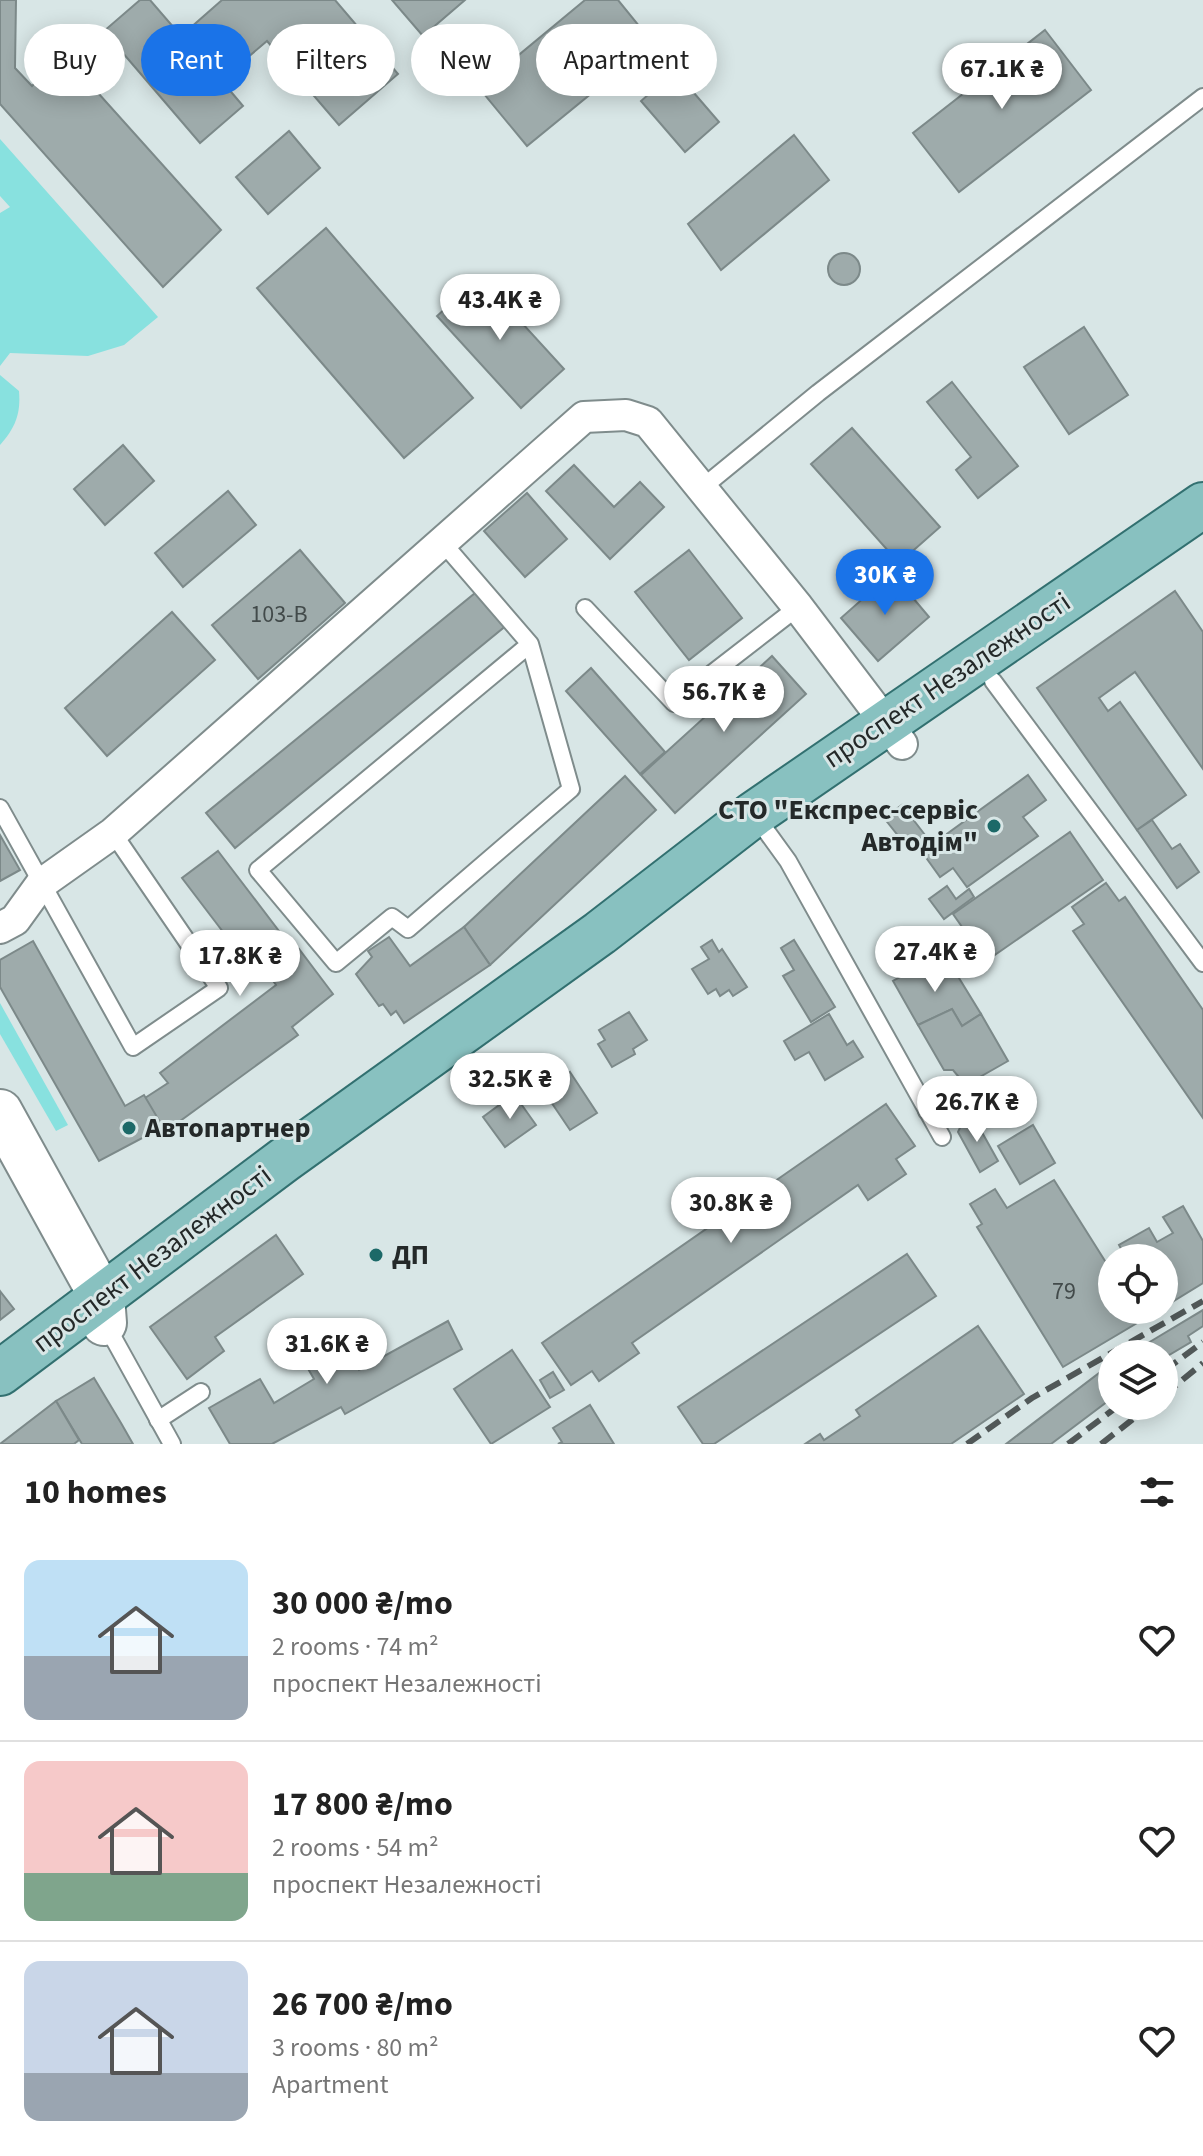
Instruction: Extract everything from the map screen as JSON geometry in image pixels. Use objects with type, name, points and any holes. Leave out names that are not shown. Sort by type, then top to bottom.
[{"type":"main road","name":"проспект Незалежності","points":[[0,1373],[287,1186],[762,826],[1203,505]]},
{"type":"main road","name":"проспект Незалежності","points":[[893,733],[993,681],[1203,538]]},
{"type":"main road","points":[[0,1112],[97,1310]]},
{"type":"main road","points":[[0,1155],[97,1310]]},
{"type":"main road","name":"проспект Незалежності","points":[[0,1401],[97,1310]]},
{"type":"street","points":[[0,928],[15,920],[41,884],[113,833],[584,417],[616,414],[648,422],[798,607],[893,733]]},
{"type":"lane","points":[[702,488],[818,393],[1203,97]]},
{"type":"lane","points":[[443,543],[530,644],[571,789],[408,929],[392,917],[336,963],[258,870],[530,644]]},
{"type":"lane","points":[[585,608],[674,703],[798,607]]},
{"type":"lane","points":[[993,681],[1203,963]]},
{"type":"lane","points":[[0,808],[133,1047],[219,988],[113,833]]},
{"type":"lane","points":[[762,826],[788,861],[942,1137]]},
{"type":"lane","points":[[927,1111],[960,1102]]},
{"type":"lane","points":[[97,1310],[172,1444]]},
{"type":"lane","points":[[158,1420],[201,1392]]},
{"type":"shaded area","points":[[0,139],[158,317],[124,345],[88,356],[10,353],[0,366],[0,213],[10,207],[0,196]]},
{"type":"shaded area","points":[[0,375],[19,391],[19,407],[10,433],[0,445]]},
{"type":"shaded area","points":[[0,1003],[68,1125],[56,1131],[0,1034]]},
{"type":"building","points":[[0,0],[16,0],[15,68],[24,78],[24,96],[101,96],[221,230],[163,287],[0,104]]},
{"type":"building","points":[[140,0],[150,0],[171,24],[141,24],[141,74],[125,56],[125,24],[112,24]]},
{"type":"building","points":[[222,0],[335,0],[355,24],[267,24],[267,41],[251,55],[251,24],[195,24]]},
{"type":"building","points":[[392,0],[465,0],[437,24],[413,24]]},
{"type":"building","points":[[585,0],[618,0],[638,24],[556,24]]},
{"type":"building","points":[[1045,30],[1091,90],[959,192],[913,133]]},
{"type":"building","points":[[536,41],[536,96],[588,96],[527,146],[486,96],[520,96],[520,54]]},
{"type":"building","points":[[160,96],[235,96],[243,106],[200,143]]},
{"type":"building","points":[[314,96],[373,96],[339,125]]},
{"type":"building","points":[[647,96],[697,96],[719,122],[685,152],[641,101]]},
{"type":"building","points":[[289,131],[320,168],[268,214],[236,177]]},
{"type":"building","points":[[794,135],[829,180],[721,270],[688,224]]},
{"type":"building","points":[[326,228],[473,398],[404,458],[257,288]]},
{"type":"building","points":[[844,253],[855,258],[860,269],[855,280],[844,285],[833,280],[828,269],[833,258]]},
{"type":"building","points":[[480,277],[564,369],[521,408],[437,316]]},
{"type":"building","points":[[1084,327],[1128,395],[1069,434],[1024,367]]},
{"type":"building","points":[[952,382],[1018,466],[978,498],[956,470],[971,457],[927,402]]},
{"type":"building","points":[[852,428],[940,527],[899,563],[811,464]]},
{"type":"building","points":[[123,445],[154,481],[105,525],[74,489]]},
{"type":"building","points":[[574,465],[614,507],[640,482],[664,507],[610,559],[546,491]]},
{"type":"building","points":[[228,491],[256,525],[183,587],[155,553]]},
{"type":"building","points":[[527,493],[567,539],[525,577],[484,531]]},
{"type":"building","points":[[300,550],[345,603],[258,679],[212,625]]},
{"type":"building","points":[[689,550],[742,618],[689,660],[635,592]]},
{"type":"building","points":[[892,573],[929,617],[878,661],[841,618]]},
{"type":"building","points":[[480,589],[508,624],[235,848],[206,813]]},
{"type":"building","points":[[1175,591],[1203,632],[1203,769],[1135,672],[1099,698],[1108,711],[1120,702],[1186,795],[1137,830],[1037,688]]},
{"type":"building","points":[[172,612],[215,660],[107,756],[65,708]]},
{"type":"building","points":[[772,656],[806,694],[675,813],[641,775]]},
{"type":"building","points":[[591,668],[665,752],[640,774],[566,691]]},
{"type":"building","name":"СТО \"Експрес-сервіс Автодім\"","points":[[1028,775],[1046,800],[1023,817],[1038,836],[967,887],[953,868],[940,877],[922,852]]},
{"type":"building","points":[[625,776],[656,810],[490,965],[464,927]]},
{"type":"building","points":[[902,805],[925,835],[908,848],[884,818]]},
{"type":"building","points":[[1152,820],[1172,849],[1180,844],[1199,872],[1177,888],[1137,830]]},
{"type":"building","points":[[1070,832],[1103,880],[986,961],[953,914]]},
{"type":"building","points":[[0,835],[20,870],[0,881]]},
{"type":"building","points":[[218,851],[295,952],[299,949],[333,994],[292,1027],[298,1035],[165,1132],[145,1098],[168,1083],[160,1073],[276,985],[269,975],[265,978],[254,963],[249,966],[182,878]]},
{"type":"building","points":[[1106,883],[1119,901],[1125,897],[1203,1010],[1203,1118],[1073,931],[1084,924],[1072,907]]},
{"type":"building","points":[[947,886],[956,899],[969,889],[974,897],[944,919],[929,899]]},
{"type":"building","points":[[464,927],[490,965],[404,1023],[396,1011],[391,1015],[383,1004],[379,1006],[356,974],[372,957],[368,951],[389,937],[410,966]]},
{"type":"building","points":[[712,940],[719,952],[722,949],[747,987],[733,996],[729,990],[720,996],[716,989],[708,994],[692,969],[709,959],[701,947]]},
{"type":"building","points":[[794,940],[835,1007],[811,1022],[783,976],[794,970],[781,948]]},
{"type":"building","points":[[33,941],[125,1106],[144,1095],[163,1127],[99,1161],[0,987],[0,960]]},
{"type":"building","points":[[932,959],[943,977],[954,970],[981,1014],[962,1026],[952,1009],[918,1025],[893,981]]},
{"type":"building","points":[[952,1009],[962,1026],[981,1014],[1008,1061],[971,1082],[963,1082],[953,1070],[944,1070],[918,1025]]},
{"type":"building","points":[[629,1012],[647,1040],[633,1049],[635,1054],[612,1067],[598,1044],[605,1040],[599,1030]]},
{"type":"building","points":[[829,1014],[847,1045],[853,1041],[863,1057],[825,1080],[809,1052],[795,1060],[784,1041]]},
{"type":"building","points":[[570,1072],[597,1113],[570,1130],[543,1090]]},
{"type":"building","points":[[514,1094],[536,1125],[505,1147],[483,1117]]},
{"type":"building","points":[[886,1104],[915,1146],[896,1159],[906,1174],[868,1200],[858,1185],[632,1343],[639,1353],[599,1381],[592,1371],[571,1385],[542,1343]]},
{"type":"building","points":[[965,1117],[974,1118],[998,1161],[980,1172],[958,1132]]},
{"type":"building","points":[[1033,1125],[1055,1163],[1020,1184],[998,1146]]},
{"type":"building","points":[[1054,1180],[1098,1250],[1098,1324],[1135,1324],[1108,1340],[1098,1340],[1098,1346],[1063,1367],[977,1227],[982,1224],[970,1204],[995,1189],[1007,1208]]},
{"type":"building","points":[[1183,1206],[1203,1241],[1203,1283],[1178,1298],[1178,1244],[1121,1244],[1149,1228],[1157,1242],[1173,1233],[1163,1217]]},
{"type":"building","points":[[276,1235],[303,1274],[215,1337],[224,1351],[187,1379],[150,1327]]},
{"type":"building","points":[[907,1254],[936,1296],[714,1444],[703,1444],[678,1407]]},
{"type":"building","points":[[0,1291],[14,1309],[0,1320]]},
{"type":"building","points":[[1203,1310],[1203,1326],[1188,1336],[1191,1342],[1178,1350],[1178,1340],[1153,1340]]},
{"type":"building","points":[[448,1321],[462,1349],[345,1414],[341,1407],[272,1444],[230,1444],[209,1408],[260,1379],[274,1403],[314,1379],[296,1348],[332,1326],[359,1370]]},
{"type":"building","points":[[978,1326],[1024,1394],[951,1444],[805,1444],[820,1434],[824,1440],[860,1416],[856,1410]]},
{"type":"building","points":[[512,1350],[550,1407],[491,1444],[454,1389]]},
{"type":"building","points":[[553,1372],[564,1390],[550,1398],[540,1380]]},
{"type":"building","points":[[1098,1374],[1098,1409],[1051,1444],[1006,1444]]},
{"type":"building","points":[[94,1378],[133,1444],[82,1444],[56,1401]]},
{"type":"building","points":[[56,1401],[79,1440],[74,1444],[0,1444]]},
{"type":"building","points":[[590,1405],[614,1444],[558,1444],[562,1442],[553,1428]]},
{"type":"railway","points":[[967,1444],[1032,1398],[1203,1301]]},
{"type":"railway","points":[[1178,1361],[1203,1342]]},
{"type":"railway","points":[[1178,1384],[1203,1363]]},
{"type":"railway","points":[[1068,1444],[1100,1420]]},
{"type":"railway","points":[[1101,1444],[1132,1420]]},
{"type":"place","name":"СТО \"Експрес-сервіс Автодім\"","points":[[994,826]]},
{"type":"place","name":"Автопартнер","points":[[129,1128]]},
{"type":"place","name":"ДП","points":[[376,1255]]}]
